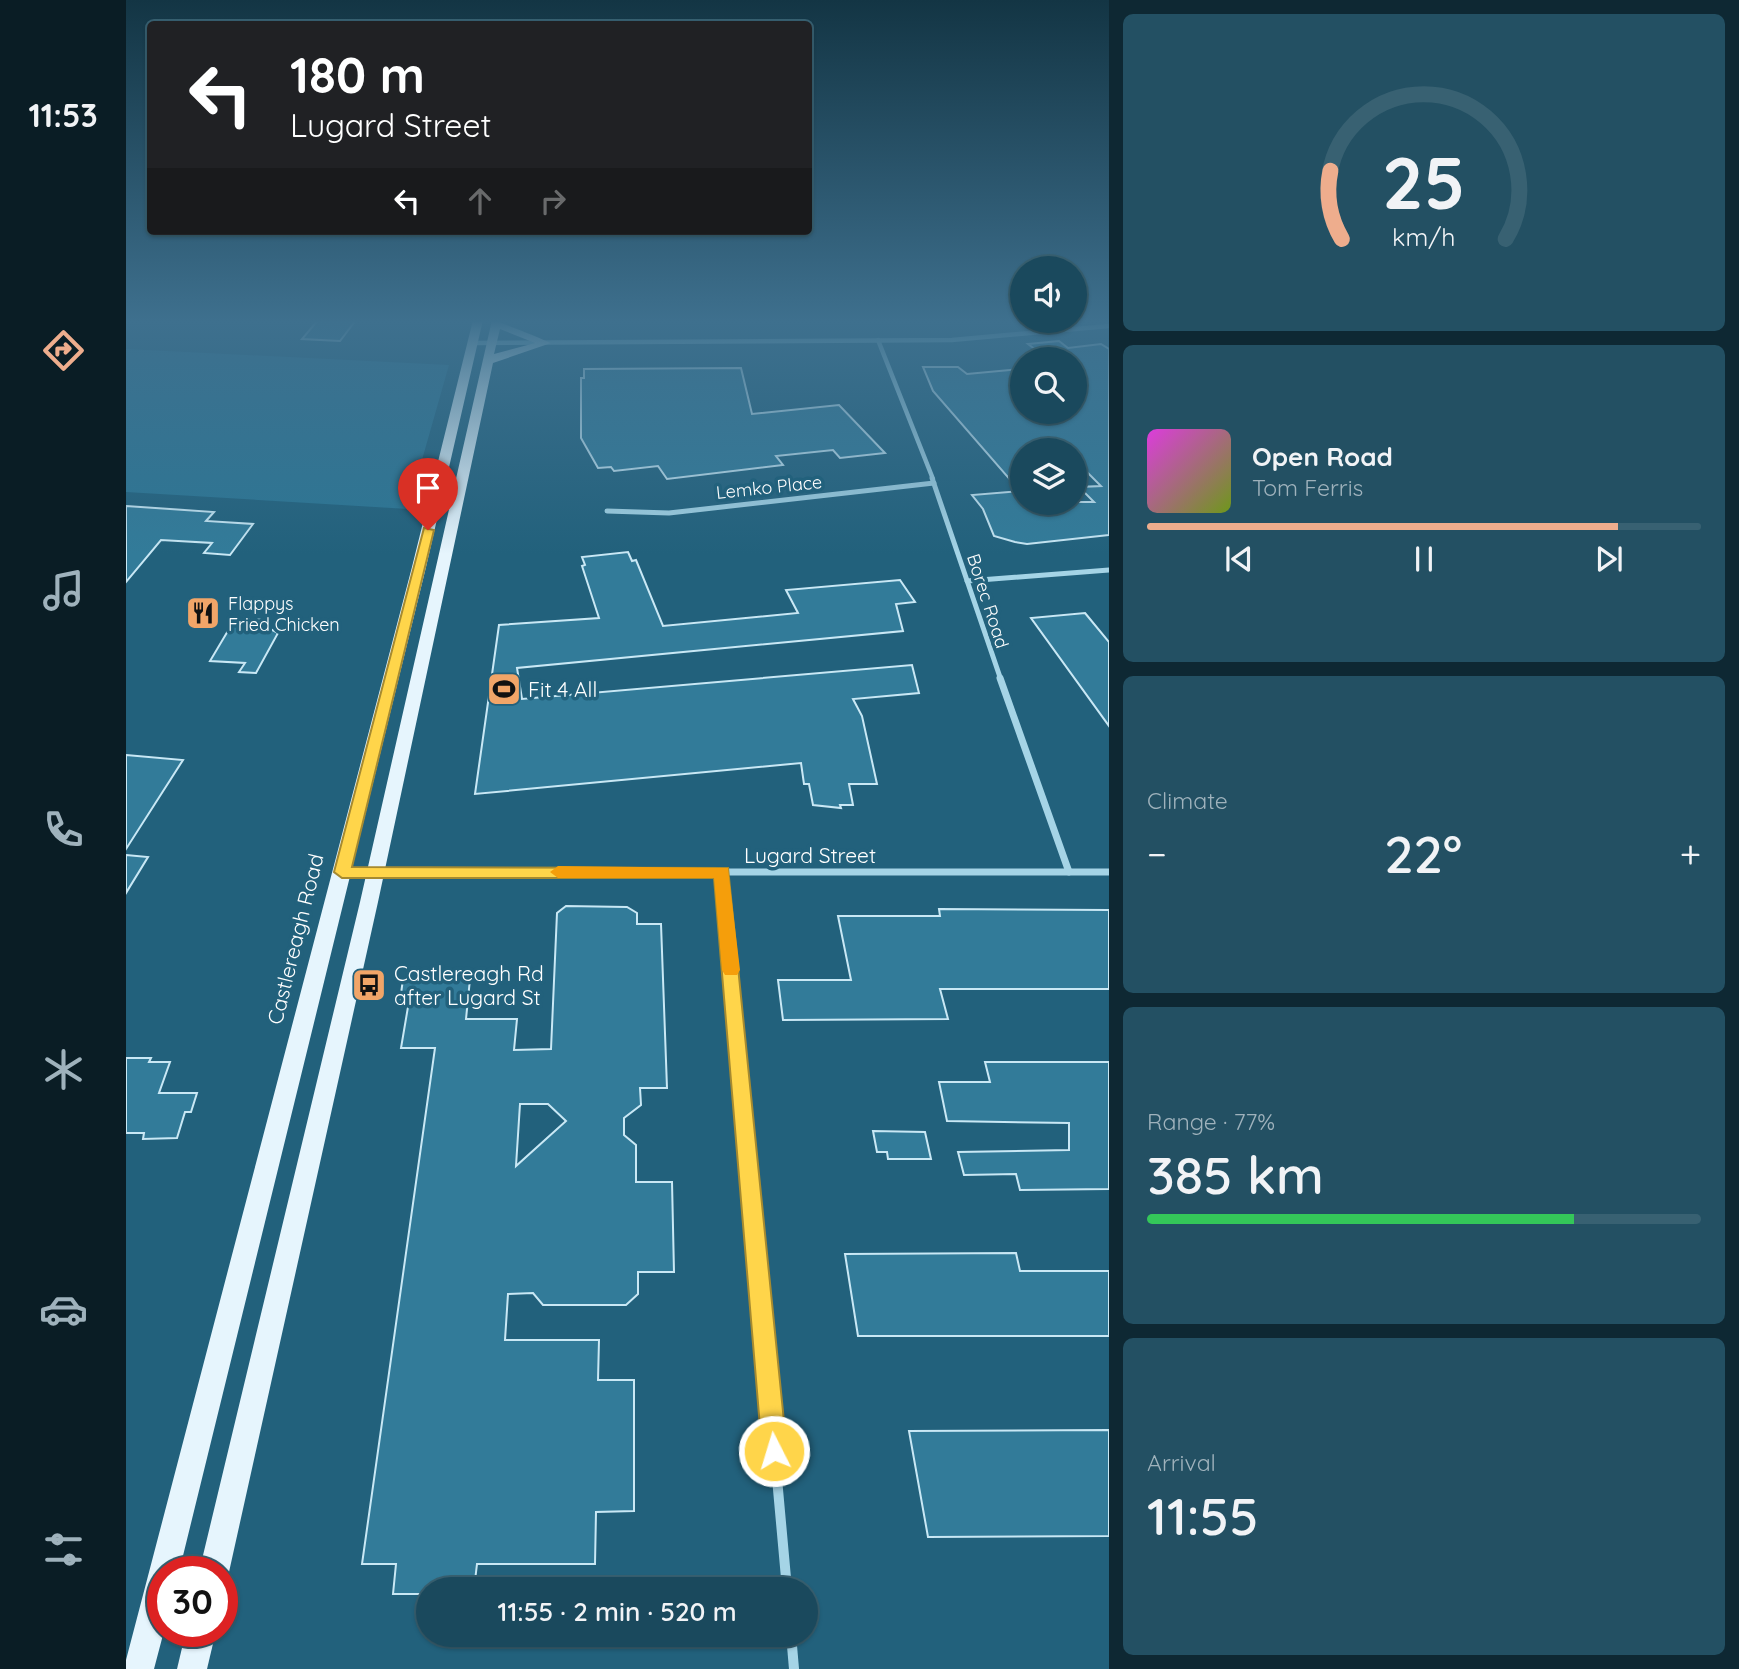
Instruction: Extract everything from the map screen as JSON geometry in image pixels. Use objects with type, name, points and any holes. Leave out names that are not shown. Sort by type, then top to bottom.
[{"type":"main road","name":"Castlereagh Road","points":[[167,1556],[460,398]]},
{"type":"main road","points":[[218,1556],[375,872],[480,398]]},
{"type":"main road","name":"Castlereagh Road","points":[[139,1669],[147,1637]]},
{"type":"main road","points":[[192,1669],[197,1647]]},
{"type":"street","name":"Borec Road","points":[[901,398],[934,483],[1069,872]]},
{"type":"street","name":"Lemko Place","points":[[607,511],[669,513],[934,483]]},
{"type":"street","points":[[967,580],[1109,570]]},
{"type":"street","name":"Lugard Street","points":[[342,872],[1109,872]]},
{"type":"street","points":[[722,872],[786,1577]]},
{"type":"street","points":[[205,1669],[206,1647]]},
{"type":"street","points":[[792,1647],[794,1669]]},
{"type":"shaded area","points":[[126,398],[440,398],[408,509],[126,492]]},
{"type":"building","points":[[581,398],[748,398],[752,414],[839,405],[885,453],[840,458],[833,450],[776,456],[783,465],[667,479],[658,466],[614,471],[611,467],[598,468],[581,438]]},
{"type":"building","points":[[939,398],[1010,398],[1010,424],[1087,424],[1087,398],[1109,398],[1109,535],[1027,544],[994,536],[983,509],[972,495],[1010,492],[1010,515],[1087,515],[1087,502],[1094,502],[1087,495],[1087,487],[1101,486],[1087,472],[1087,438],[1010,438],[1010,480]]},
{"type":"building","points":[[126,506],[214,512],[206,521],[253,524],[230,555],[204,553],[212,543],[161,540],[126,582]]},
{"type":"building","points":[[628,552],[632,561],[636,560],[663,626],[798,613],[786,590],[900,580],[915,602],[896,604],[903,631],[517,668],[522,699],[912,665],[919,693],[853,699],[862,716],[877,784],[849,784],[853,805],[840,805],[841,808],[813,805],[809,784],[804,784],[801,763],[475,794],[499,625],[599,618],[582,566],[585,565],[582,557]]},
{"type":"building","points":[[1085,613],[1109,642],[1109,726],[1031,618]]},
{"type":"building","points":[[235,619],[269,620],[265,626],[278,633],[256,673],[239,672],[245,663],[210,661]]},
{"type":"building","points":[[126,755],[183,760],[126,849]]},
{"type":"building","points":[[126,855],[148,857],[126,893]]},
{"type":"building","points":[[566,906],[627,907],[637,913],[637,924],[661,924],[667,1088],[640,1088],[641,1105],[624,1118],[624,1135],[636,1145],[636,1182],[672,1182],[674,1272],[638,1272],[638,1294],[626,1305],[543,1305],[533,1293],[508,1294],[505,1340],[599,1340],[598,1380],[634,1380],[634,1511],[596,1512],[595,1564],[477,1564],[475,1577],[416,1577],[416,1594],[393,1594],[396,1564],[362,1564],[435,1048],[401,1048],[409,1001],[400,1001],[403,979],[470,979],[466,1019],[517,1019],[514,1050],[551,1049],[557,913]],"holes":[[[520,1104],[548,1104],[566,1121],[516,1166]]]},
{"type":"building","points":[[939,909],[1109,910],[1109,989],[940,989],[948,1019],[783,1020],[778,980],[851,980],[838,916],[940,916]]},
{"type":"building","points":[[126,1058],[151,1058],[149,1062],[170,1062],[159,1093],[197,1093],[191,1112],[185,1112],[177,1138],[143,1139],[144,1133],[126,1133]]},
{"type":"building","points":[[985,1062],[1109,1062],[1109,1189],[1020,1190],[1016,1174],[964,1175],[958,1152],[1069,1150],[1069,1123],[947,1121],[939,1082],[990,1082]]},
{"type":"building","points":[[873,1131],[925,1132],[931,1159],[888,1159],[887,1152],[877,1152]]},
{"type":"building","points":[[1016,1253],[1020,1271],[1109,1271],[1109,1336],[858,1336],[845,1254]]},
{"type":"building","points":[[1109,1430],[1109,1536],[928,1537],[909,1431]]},
{"type":"slow traffic","points":[[558,872],[722,872],[731,970]]},
{"type":"place","name":"Flappys Fried Chicken","points":[[203,613]]},
{"type":"place","name":"Fit 4 All","points":[[504,689]]},
{"type":"place","name":"Castlereagh Rd after Lugard St","points":[[369,985]]},
{"type":"route","points":[[428,530],[342,872],[722,872],[774,1451]]}]
